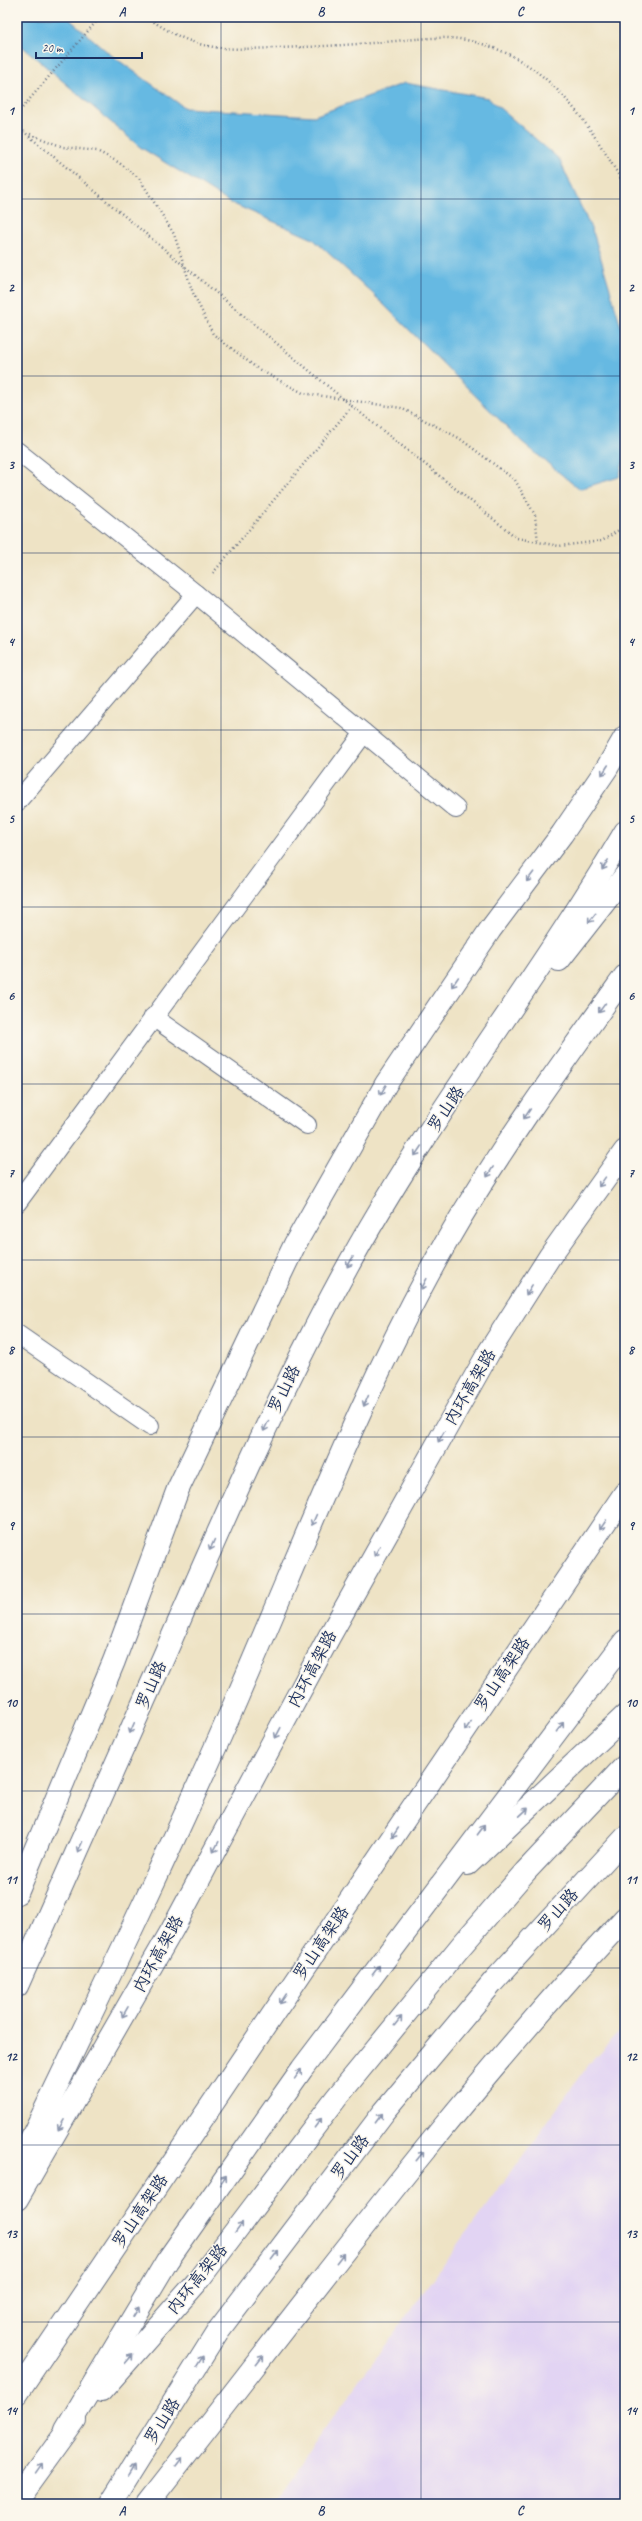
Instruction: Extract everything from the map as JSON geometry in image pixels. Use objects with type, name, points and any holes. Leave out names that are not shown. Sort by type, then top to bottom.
[{"type":"main road","points":[[17,1893],[114,1661],[178,1489],[295,1244],[386,1084],[490,930],[562,834],[607,768],[625,737]]},
{"type":"main road","name":"罗山路","points":[[17,1986],[86,1834],[235,1494],[295,1366],[344,1273],[393,1188],[471,1072],[625,832]]},
{"type":"main road","points":[[471,1072],[625,876]]},
{"type":"main road","points":[[17,2168],[139,1915],[227,1720],[370,1392],[409,1312],[449,1238],[510,1139],[625,976]]},
{"type":"main road","name":"内环高架路","points":[[17,2199],[172,1930],[329,1636],[489,1352],[550,1256],[625,1151]]},
{"type":"main road","name":"罗山高架路","points":[[17,2393],[625,1493]]},
{"type":"main road","points":[[66,2430],[167,2261],[302,2069],[625,1641]]},
{"type":"main road","points":[[424,1906],[625,1716]]},
{"type":"main road","name":"内环高架路","points":[[17,2500],[66,2430],[196,2283],[337,2097],[461,1946],[525,1872],[625,1766]]},
{"type":"main road","name":"罗山路","points":[[110,2504],[218,2331],[384,2112],[493,1982],[625,1838]]},
{"type":"main road","points":[[146,2504],[430,2144],[506,2051],[625,1918]]},
{"type":"lane","points":[[17,451],[196,594],[456,809]]},
{"type":"lane","points":[[17,802],[196,594]]},
{"type":"lane","points":[[17,1202],[364,733]]},
{"type":"lane","points":[[154,1017],[307,1125]]},
{"type":"lane","points":[[17,1334],[150,1426]]},
{"type":"path","points":[[17,114],[100,17]]},
{"type":"path","points":[[147,17],[168,32],[198,45],[232,50],[352,45],[429,39],[465,40],[498,50],[529,64],[558,89],[597,137],[625,186]]},
{"type":"path","points":[[17,126],[28,133],[342,398],[516,538],[559,546],[602,542],[625,526]]},
{"type":"path","points":[[17,130],[28,133],[63,148],[97,152],[118,162],[139,178],[174,234],[193,294],[213,334],[258,369],[303,393],[401,408],[458,438],[515,480],[535,515],[538,542]]},
{"type":"path","points":[[196,594],[352,406]]},
{"type":"shaded area","points":[[625,2026],[625,2504],[270,2504],[590,2063]]},
{"type":"water","points":[[17,17],[67,17],[111,55],[185,108],[314,116],[405,83],[488,98],[559,159],[594,235],[625,340],[625,456],[619,477],[579,489],[521,441],[371,292],[313,239],[229,202],[140,147],[17,42]]}]
